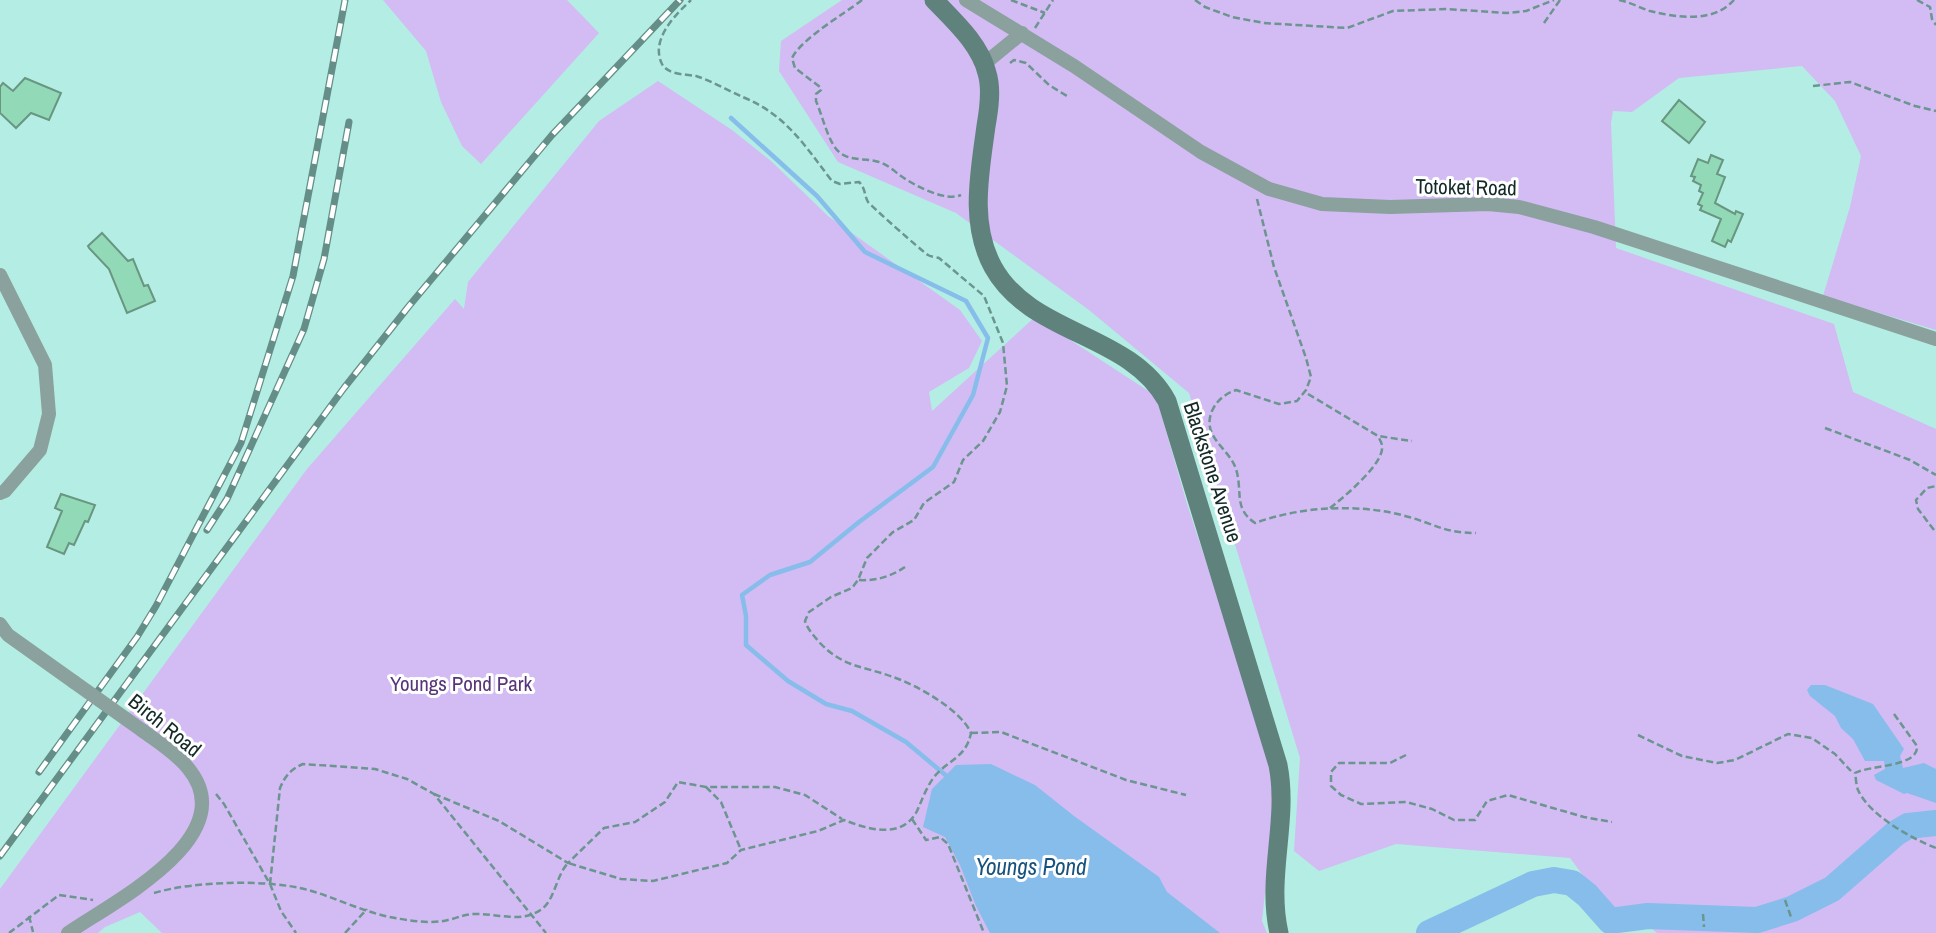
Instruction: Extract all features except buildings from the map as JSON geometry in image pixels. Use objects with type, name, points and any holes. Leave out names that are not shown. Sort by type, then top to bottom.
[{"type":"main road","points":[[934,0],[965,33],[986,71]]},
{"type":"main road","name":"Blackstone Avenue","points":[[986,71],[989,103],[979,174],[978,212],[984,244],[994,269],[1011,292],[1030,306],[1125,356],[1144,370],[1160,387],[1175,423],[1278,765],[1282,805],[1274,880],[1279,933]]},
{"type":"street","name":"Totoket Road","points":[[966,0],[1028,32],[1200,152],[1269,189],[1322,204],[1390,207],[1488,204],[1538,211],[1936,340]]},
{"type":"street","points":[[986,71],[1028,32]]},
{"type":"street","points":[[0,275],[45,365],[49,414],[40,450],[5,491],[0,493]]},
{"type":"street","name":"Birch Road","points":[[0,624],[8,635],[143,731],[189,768],[200,791],[196,827],[178,854],[161,870],[68,933]]},
{"type":"path","points":[[149,895],[192,885],[270,884],[300,888],[392,918],[426,922],[446,921],[474,914],[531,915],[549,901],[558,876],[568,863],[604,828],[635,822],[665,802],[678,782],[706,787],[775,787],[805,795],[844,820],[881,831],[893,830],[912,819],[937,774],[966,749],[971,733],[967,723],[955,712],[896,677],[842,662],[825,648],[805,621],[809,612],[852,587],[858,580],[867,558],[893,532],[914,520],[924,503],[954,482],[963,460],[987,434],[1000,412],[1007,386],[1003,343],[984,296],[939,258],[929,256],[918,248],[883,217],[869,203],[866,191],[859,182],[840,184],[832,181],[801,139],[775,113],[697,76],[672,72],[662,65],[659,51],[662,35],[691,0]]},
{"type":"path","points":[[862,0],[805,41],[796,49],[792,58],[795,68],[820,87],[816,101],[835,147],[855,160],[880,162],[904,178],[948,197],[960,197],[964,191]]},
{"type":"path","points":[[1011,0],[1045,13]]},
{"type":"path","points":[[1028,32],[1053,0]]},
{"type":"path","points":[[1195,0],[1205,7],[1232,17],[1264,23],[1347,28],[1393,10],[1421,8],[1507,13],[1526,11],[1554,0]]},
{"type":"path","points":[[1544,23],[1560,0]]},
{"type":"path","points":[[1619,0],[1650,11],[1709,17],[1727,8],[1734,0]]},
{"type":"path","points":[[1917,0],[1930,7],[1936,25]]},
{"type":"path","points":[[986,71],[1014,60],[1026,63],[1049,85],[1067,96]]},
{"type":"path","points":[[1813,86],[1850,82],[1936,111]]},
{"type":"path","points":[[1265,199],[1256,196],[1274,267],[1307,358],[1311,377],[1306,390],[1297,401],[1279,404],[1236,390],[1224,395],[1213,409],[1209,423],[1213,436],[1235,464],[1240,506],[1255,523],[1289,513],[1330,508],[1408,516],[1455,533],[1476,533]]},
{"type":"path","points":[[1308,394],[1378,436],[1412,441]]},
{"type":"path","points":[[1825,428],[1910,460],[1936,475]]},
{"type":"path","points":[[1330,508],[1366,475],[1381,457],[1382,446],[1378,436]]},
{"type":"path","points":[[1934,530],[1918,509],[1916,500],[1927,488],[1936,486]]},
{"type":"path","points":[[858,580],[872,581],[893,575],[905,567]]},
{"type":"path","points":[[1894,714],[1917,746],[1915,757],[1903,762],[1864,768],[1855,773],[1858,789],[1871,807],[1907,837],[1936,848]]},
{"type":"path","points":[[971,733],[1001,732],[1126,780],[1186,794]]},
{"type":"path","points":[[1638,735],[1682,756],[1717,763],[1735,760],[1788,734],[1812,737],[1835,754],[1851,771]]},
{"type":"path","points":[[1406,755],[1390,763],[1339,763],[1331,772],[1331,786],[1341,796],[1361,804],[1406,802],[1432,809],[1454,820],[1475,820],[1487,801],[1508,795],[1612,822]]},
{"type":"path","points":[[270,884],[280,788],[285,777],[303,764],[375,769],[407,779],[434,794],[499,821],[568,863],[621,879],[653,881],[727,863],[741,850],[818,831],[844,820]]},
{"type":"path","points":[[706,787],[721,802],[741,850]]},
{"type":"path","points":[[200,791],[215,794],[224,804],[270,884],[281,911],[296,933]]},
{"type":"path","points":[[434,794],[546,933]]},
{"type":"path","points":[[912,819],[926,840],[940,837],[948,844],[984,933]]},
{"type":"path","points":[[9,933],[59,895],[114,902]]},
{"type":"path","points":[[1785,901],[1791,917]]},
{"type":"path","points":[[345,933],[367,909]]},
{"type":"path","points":[[1703,914],[1704,927]]},
{"type":"path","points":[[29,916],[33,932]]},
{"type":"green space","points":[[383,0],[567,0],[599,33],[481,164],[462,146],[441,102],[426,51]]},
{"type":"green space","points":[[842,0],[1936,0],[1936,330],[1823,296],[1850,207],[1861,156],[1835,101],[1802,66],[1679,78],[1632,112],[1613,111],[1611,123],[1616,248],[1834,324],[1853,392],[1936,429],[1936,933],[1657,933],[1650,927],[1613,916],[1570,858],[1396,844],[1319,871],[1294,851],[1300,758],[1189,393],[1089,310],[956,213],[838,162],[779,71],[781,41]]},
{"type":"green space","name":"Youngs Pond Park","points":[[658,81],[732,130],[771,161],[828,216],[960,310],[982,341],[969,368],[929,392],[932,411],[1035,317],[1156,396],[1187,504],[1275,773],[1275,797],[1262,921],[1267,933],[162,933],[140,912],[105,927],[98,933],[0,933],[0,889],[307,469],[455,299],[464,309],[468,282],[599,121]]},
{"type":"water","points":[[1811,685],[1825,685],[1873,704],[1904,749],[1900,756],[1903,768],[1924,763],[1936,769],[1936,803],[1904,794],[1876,780],[1874,775],[1885,769],[1884,761],[1865,761],[1853,739],[1841,728],[1835,716],[1810,696],[1807,690]]},
{"type":"water","name":"Youngs Pond","points":[[991,764],[1035,785],[1159,877],[1167,892],[1220,933],[990,933],[945,837],[923,827],[932,789],[956,765]]},
{"type":"waterway","points":[[731,118],[817,196],[865,252],[966,301],[988,338],[973,395],[933,467],[810,562],[770,575],[742,595],[746,616],[746,645],[788,681],[826,704],[852,711],[906,742],[949,778]]},
{"type":"waterway","points":[[1429,933],[1533,884],[1554,880],[1572,883],[1587,895],[1610,921],[1648,916],[1757,920],[1792,909],[1832,889],[1896,833],[1908,826],[1936,823]]},
{"type":"railway","points":[[39,772],[137,637],[241,443],[293,276],[345,0]]},
{"type":"railway","points":[[0,856],[344,388],[409,306],[552,135],[680,0]]},
{"type":"railway","points":[[207,530],[227,499],[304,329],[324,259],[349,122]]}]
